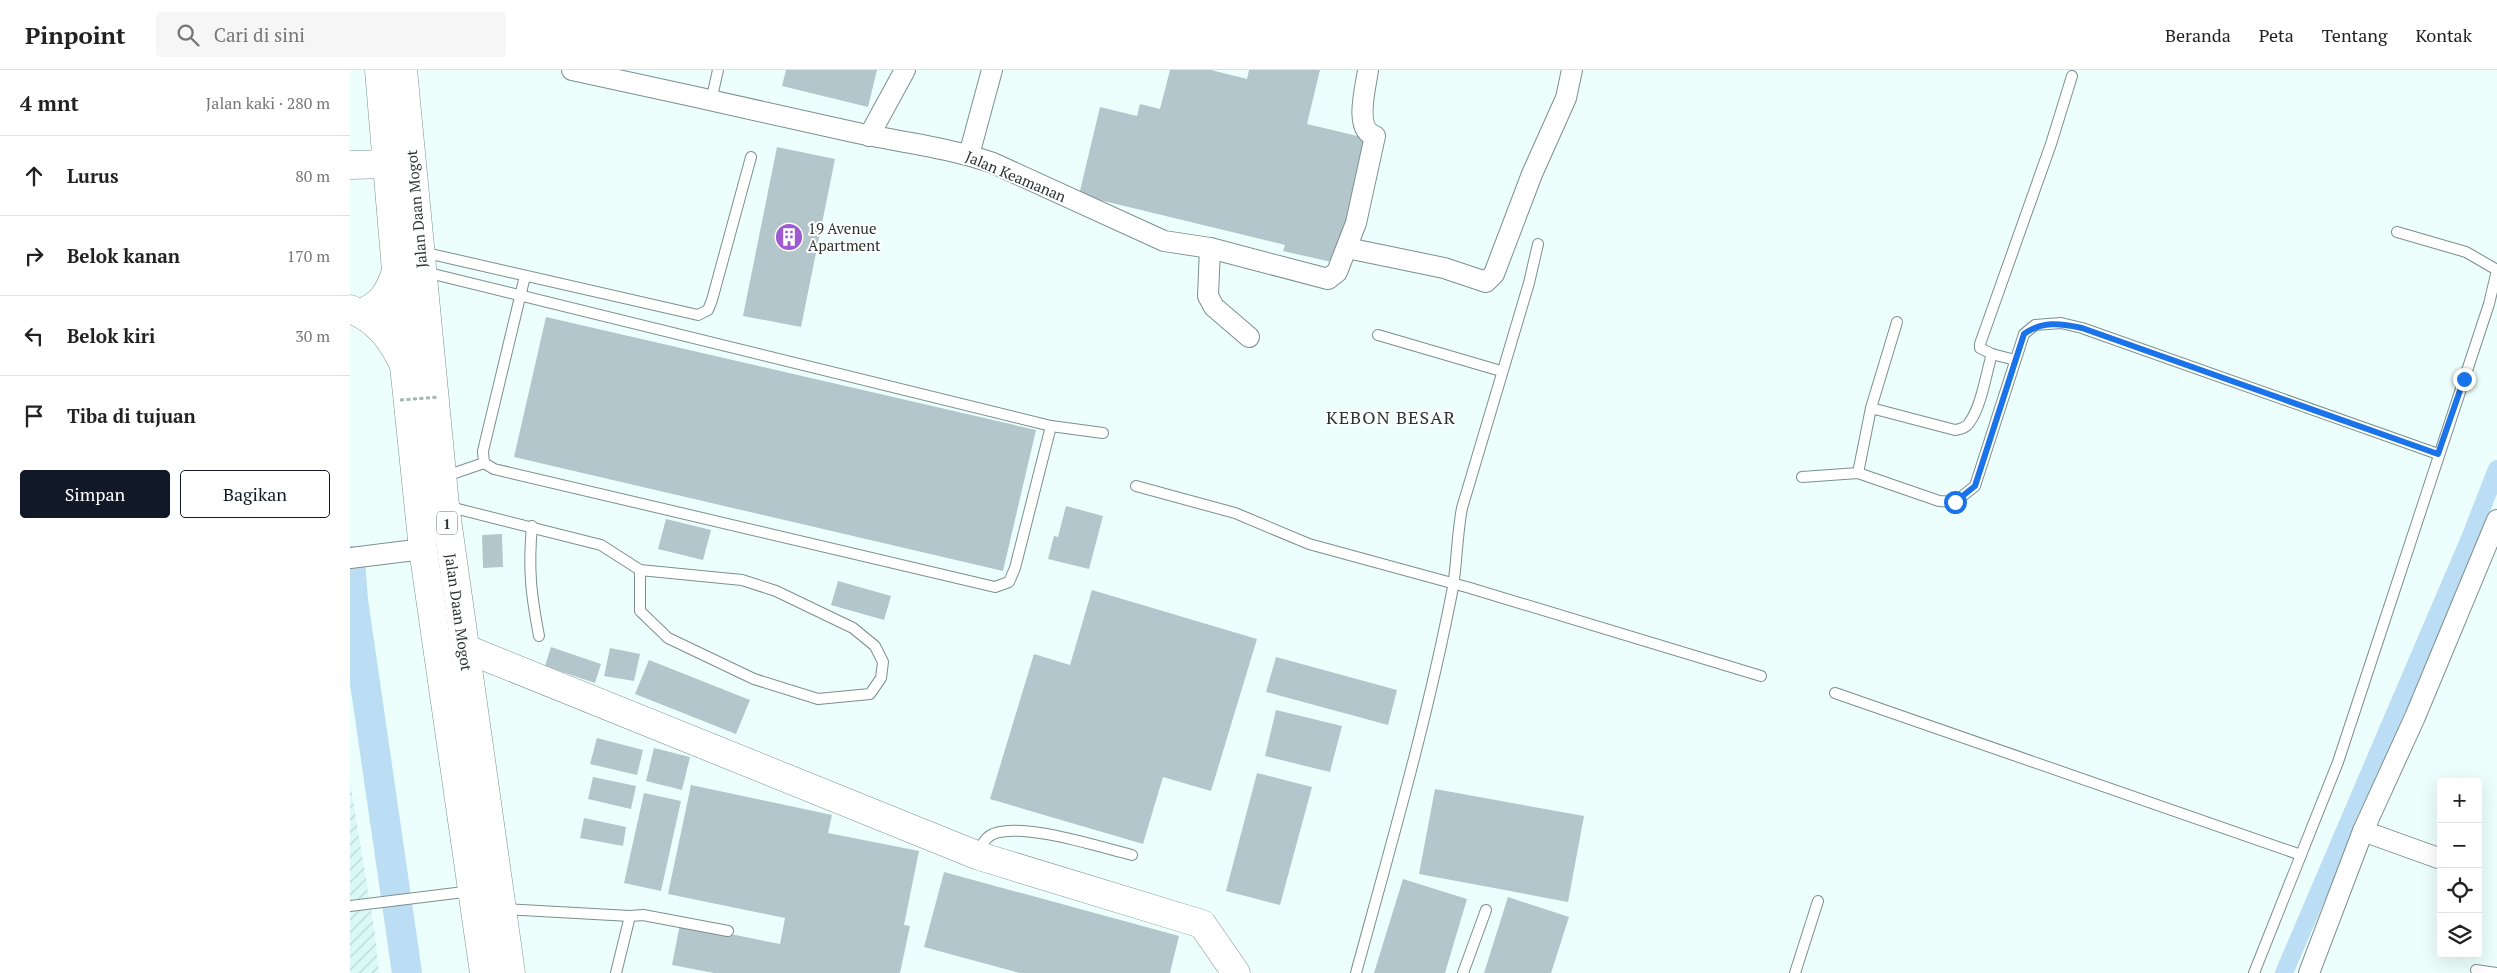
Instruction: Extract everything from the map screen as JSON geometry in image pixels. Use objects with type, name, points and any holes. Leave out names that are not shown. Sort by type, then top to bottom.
[{"type":"main road","name":"Jalan Daan Mogot","points":[[379,70],[366,164],[412,264],[404,365],[423,548],[484,973]]},
{"type":"main road","name":"Jalan Daan Mogot","points":[[403,70],[412,264],[464,648],[511,973]]},
{"type":"main road","points":[[354,311],[372,309],[382,301],[391,286],[412,264]]},
{"type":"main road","points":[[354,311],[376,324],[387,336],[404,365]]},
{"type":"main road","points":[[464,648],[979,856],[1202,924],[1236,973]]},
{"type":"street","name":"Jalan Keamanan","points":[[572,70],[869,136],[943,148],[969,155],[993,163],[1164,241],[1210,248],[1328,279],[1337,272],[1347,248]]},
{"type":"street","points":[[869,136],[905,70]]},
{"type":"street","points":[[969,155],[992,70]]},
{"type":"street","points":[[1368,70],[1362,115],[1363,127],[1366,132],[1375,136],[1356,223],[1347,248],[1444,268],[1486,282],[1494,274],[1532,174],[1566,98],[1572,70]]},
{"type":"street","points":[[1210,248],[1208,296],[1214,307],[1249,337]]},
{"type":"street","points":[[2309,973],[2363,831],[2415,717],[2497,520]]},
{"type":"street","points":[[350,558],[423,548]]},
{"type":"street","points":[[2363,831],[2437,858]]},
{"type":"lane","points":[[710,101],[718,70]]},
{"type":"lane","points":[[2015,360],[1992,354],[1980,348],[1980,344],[2051,144],[2072,76]]},
{"type":"lane","points":[[412,264],[525,276],[698,315],[708,310],[712,300],[751,157]]},
{"type":"lane","points":[[2254,973],[2338,762],[2488,304],[2497,269],[2466,252],[2397,232]]},
{"type":"lane","points":[[1356,973],[1409,779],[1453,584],[1456,536],[1462,508],[1501,371],[1529,283],[1538,244]]},
{"type":"lane","points":[[412,264],[520,296],[1051,426],[1103,432]]},
{"type":"lane","points":[[484,463],[483,451],[525,276]]},
{"type":"lane","points":[[1858,472],[1871,408],[1896,322]]},
{"type":"lane","points":[[1802,477],[1858,472],[1939,501],[1955,502],[1975,486],[2024,334],[2035,325],[2061,323],[2151,350],[2438,454]]},
{"type":"lane","points":[[1378,335],[1501,371]]},
{"type":"lane","points":[[1871,408],[1955,430],[1962,429],[1968,425],[1974,414],[1992,354]]},
{"type":"lane","points":[[442,477],[484,463],[494,469],[995,587],[1009,582],[1015,568],[1051,426]]},
{"type":"lane","points":[[1136,486],[1235,513],[1309,544],[1453,584],[1761,676]]},
{"type":"lane","points":[[445,505],[601,545],[640,570],[742,580],[776,591],[853,628],[875,646],[883,662],[881,678],[870,694],[818,699],[754,679],[668,638],[640,611],[640,570]]},
{"type":"lane","points":[[532,526],[529,560],[530,586],[539,636]]},
{"type":"lane","points":[[1835,693],[2301,855]]},
{"type":"lane","points":[[979,856],[982,843],[993,834],[1022,829],[1132,855]]},
{"type":"lane","points":[[350,906],[473,891]]},
{"type":"lane","points":[[1795,973],[1818,901]]},
{"type":"lane","points":[[503,909],[630,916],[643,915],[728,931]]},
{"type":"lane","points":[[1463,973],[1486,910]]},
{"type":"lane","points":[[616,973],[630,916]]},
{"type":"lane","points":[[2476,970],[2497,973]]},
{"type":"path","points":[[400,400],[439,397]]},
{"type":"shaded area","points":[[350,782],[375,934],[379,973],[350,973]]},
{"type":"building","points":[[786,70],[877,70],[868,107],[782,86]]},
{"type":"building","points":[[1170,70],[1211,70],[1247,79],[1249,70],[1320,70],[1307,124],[1370,139],[1336,263],[1283,251],[1285,245],[1079,195],[1100,107],[1137,116],[1140,104],[1160,109]]},
{"type":"building","name":"19 Avenue Apartment","points":[[777,147],[835,159],[801,327],[743,316]]},
{"type":"building","points":[[546,317],[1036,430],[1003,571],[514,457]]},
{"type":"building","points":[[1066,506],[1103,516],[1089,569],[1048,559],[1054,536],[1058,537]]},
{"type":"building","points":[[666,519],[711,530],[703,560],[658,549]]},
{"type":"building","points":[[502,534],[503,567],[483,568],[482,535]]},
{"type":"building","points":[[838,581],[891,596],[884,620],[831,605]]},
{"type":"building","points":[[1092,590],[1257,639],[1211,791],[1163,777],[1143,844],[990,799],[1034,654],[1070,665]]},
{"type":"building","points":[[551,647],[601,664],[595,683],[545,666]]},
{"type":"building","points":[[610,648],[640,654],[634,681],[604,676]]},
{"type":"building","points":[[1276,657],[1397,690],[1388,725],[1266,692]]},
{"type":"building","points":[[649,660],[750,700],[736,734],[635,694]]},
{"type":"building","points":[[1276,710],[1342,726],[1330,772],[1265,756]]},
{"type":"building","points":[[597,738],[643,750],[637,775],[590,764]]},
{"type":"building","points":[[654,748],[690,757],[682,790],[646,781]]},
{"type":"building","points":[[1257,773],[1312,787],[1280,905],[1226,891]]},
{"type":"building","points":[[593,777],[636,786],[631,809],[588,799]]},
{"type":"building","points":[[691,785],[832,815],[828,833],[919,851],[904,925],[910,926],[900,973],[714,973],[672,965],[680,924],[780,944],[785,918],[668,894]]},
{"type":"building","points":[[1435,789],[1584,816],[1568,902],[1419,874]]},
{"type":"building","points":[[644,793],[681,801],[661,891],[624,883]]},
{"type":"building","points":[[584,818],[626,827],[623,846],[580,838]]},
{"type":"building","points":[[944,872],[1179,936],[1170,973],[1020,973],[924,947]]},
{"type":"building","points":[[1403,879],[1467,899],[1445,973],[1374,973]]},
{"type":"building","points":[[1508,897],[1569,917],[1551,973],[1484,973]]},
{"type":"waterway","points":[[2284,973],[2470,538],[2497,469]]},
{"type":"waterway","points":[[350,561],[353,600],[407,973]]},
{"type":"place","name":"19 Avenue Apartment","points":[[789,237]]},
{"type":"district","name":"KEBON BESAR","points":[[1391,417]]},
{"type":"route","points":[[1955,502],[1975,486],[2024,334],[2035,325],[2061,323],[2151,350],[2438,454],[2464,379]]}]
